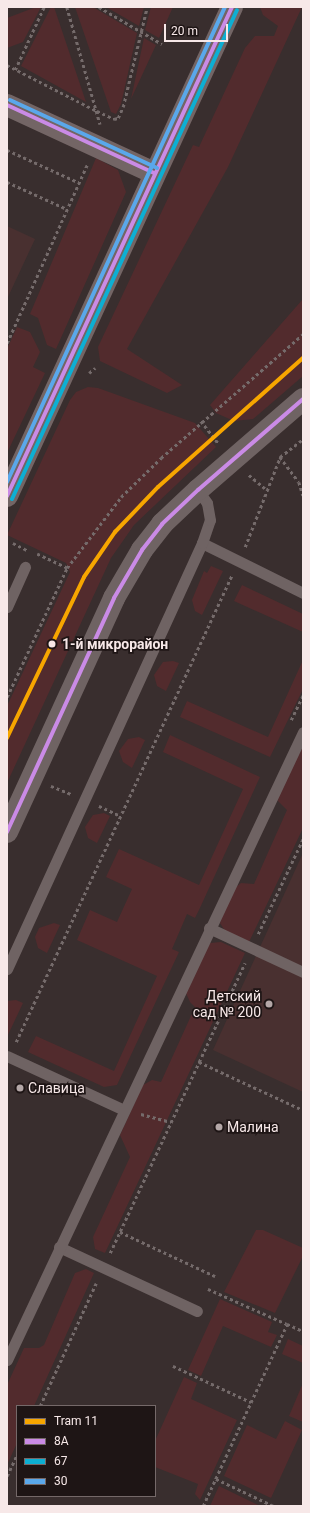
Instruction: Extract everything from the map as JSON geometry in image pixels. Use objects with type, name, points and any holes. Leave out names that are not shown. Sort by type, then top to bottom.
[{"type":"main road","points":[[7,496],[154,173],[232,7]]},
{"type":"main road","points":[[7,105],[154,173]]},
{"type":"street","points":[[7,832],[114,598],[142,550],[162,524],[198,490],[303,399]]},
{"type":"lane","points":[[7,969],[86,800],[202,542],[210,520],[207,503],[198,490]]},
{"type":"lane","points":[[202,542],[238,562],[303,593]]},
{"type":"lane","points":[[7,607],[25,567]]},
{"type":"lane","points":[[7,1360],[303,732]]},
{"type":"lane","points":[[210,928],[303,972]]},
{"type":"lane","points":[[8,1056],[124,1110]]},
{"type":"lane","points":[[59,1247],[197,1311]]},
{"type":"path","points":[[15,70],[44,7]]},
{"type":"path","points":[[7,342],[78,182],[102,132],[67,7]]},
{"type":"path","points":[[99,7],[162,44]]},
{"type":"path","points":[[7,65],[96,111],[114,119],[118,118],[123,107],[147,7]]},
{"type":"path","points":[[7,150],[78,182]]},
{"type":"path","points":[[7,182],[67,209]]},
{"type":"path","points":[[7,697],[67,568],[121,497],[161,458],[303,334]]},
{"type":"path","points":[[8,1056],[238,562],[280,457],[303,439]]},
{"type":"path","points":[[280,457],[299,482],[303,495]]},
{"type":"path","points":[[13,543],[67,568]]},
{"type":"path","points":[[290,723],[303,695]]},
{"type":"path","points":[[32,777],[120,816]]},
{"type":"path","points":[[40,1405],[199,1062],[303,1110]]},
{"type":"path","points":[[124,1110],[171,1122]]},
{"type":"path","points":[[120,1232],[215,1276]]},
{"type":"path","points":[[208,1289],[303,1331]]},
{"type":"path","points":[[203,1506],[287,1324]]},
{"type":"path","points":[[173,1366],[251,1402]]},
{"type":"path","points":[[7,1476],[16,1457]]},
{"type":"path","points":[[216,1479],[274,1506]]},
{"type":"shaded area","points":[[36,7],[41,7],[23,42],[7,48],[7,18]]},
{"type":"shaded area","points":[[51,7],[54,7],[86,102],[21,66]]},
{"type":"shaded area","points":[[75,7],[93,7],[137,33],[121,104],[116,114],[111,112]]},
{"type":"shaded area","points":[[106,7],[144,7],[139,26]]},
{"type":"shaded area","points":[[151,7],[173,7],[159,38],[145,30]]},
{"type":"shaded area","points":[[260,7],[302,7],[228,167],[127,349],[182,385],[167,393],[100,361],[98,347],[193,145],[199,147],[245,48],[255,36],[274,36],[278,26],[263,15]]},
{"type":"shaded area","points":[[144,38],[156,45],[131,99]]},
{"type":"shaded area","points":[[96,158],[118,170],[126,192],[56,349],[47,345],[38,318],[30,314]]},
{"type":"shaded area","points":[[7,226],[35,239],[7,299]]},
{"type":"shaded area","points":[[303,299],[303,376],[253,419],[234,421],[216,413],[210,405]]},
{"type":"shaded area","points":[[17,327],[30,332],[40,352],[33,367],[45,373],[7,453],[7,349]]},
{"type":"shaded area","points":[[88,387],[98,388],[195,423],[216,447],[134,525],[111,558],[7,783],[7,706],[70,572],[66,563],[7,535],[70,400],[76,392]]},
{"type":"shaded area","points":[[211,566],[223,571],[202,615],[195,611],[192,600],[204,571],[207,573]]},
{"type":"shaded area","points":[[242,585],[303,614],[303,632],[234,601]]},
{"type":"shaded area","points":[[303,660],[303,689],[270,757],[180,717],[187,701],[268,737]]},
{"type":"shaded area","points":[[173,661],[179,663],[166,691],[157,686],[154,675],[163,662]]},
{"type":"shaded area","points":[[170,735],[260,777],[195,918],[187,914],[172,949],[179,952],[117,1085],[104,1087],[28,1052],[36,1036],[114,1071],[157,976],[77,940],[90,910],[117,922],[132,889],[106,877],[119,849],[199,885],[243,789],[163,752]]},
{"type":"shaded area","points":[[139,737],[145,740],[132,768],[123,762],[119,751],[128,739]]},
{"type":"shaded area","points":[[303,746],[303,828],[249,942],[225,931],[220,923],[222,915],[236,887],[241,883],[254,884],[287,810],[277,800],[278,795]]},
{"type":"shaded area","points":[[104,813],[110,816],[97,843],[88,838],[85,827],[93,815]]},
{"type":"shaded area","name":"Детский сад № 200","points":[[303,853],[303,1092],[213,1050]]},
{"type":"shaded area","points":[[54,923],[60,925],[47,953],[38,948],[35,937],[39,928]]},
{"type":"shaded area","points":[[221,942],[245,953],[105,1253],[95,1249],[93,1237],[130,1157],[120,1135],[143,1085],[152,1080],[161,1082],[195,1007],[190,1002],[186,993],[206,948],[210,943]]},
{"type":"shaded area","points":[[16,1000],[23,1003],[7,1037],[7,1001]]},
{"type":"shaded area","points":[[256,1230],[263,1230],[303,1248],[303,1256],[275,1313],[224,1292]]},
{"type":"shaded area","points":[[86,1269],[94,1273],[34,1405],[16,1405],[16,1445],[7,1465],[7,1385],[24,1348],[39,1348],[44,1345],[75,1273]]},
{"type":"shaded area","points":[[220,1299],[272,1322],[268,1332],[277,1335],[271,1347],[223,1326],[201,1376],[188,1370]]},
{"type":"shaded area","points":[[288,1339],[303,1346],[303,1363],[282,1354]]},
{"type":"shaded area","points":[[184,1377],[197,1383],[191,1399],[237,1420],[200,1500],[195,1494],[198,1484],[156,1467],[156,1439]]},
{"type":"shaded area","points":[[303,1383],[303,1422],[289,1416]]},
{"type":"shaded area","points":[[285,1421],[302,1430],[271,1498],[224,1476],[247,1425],[276,1439]]},
{"type":"shaded area","points":[[219,1486],[260,1506],[210,1506]]},
{"type":"tram line","name":"11","points":[[7,738],[84,577],[115,532],[158,487],[303,358]]},
{"type":"transit line","name":"30","points":[[7,482],[225,7]]},
{"type":"transit line","name":"8А","points":[[7,496],[232,7]]},
{"type":"transit line","name":"67","points":[[12,499],[237,10]]},
{"type":"transit line","name":"30","points":[[10,100],[157,168]]},
{"type":"transit line","name":"8А","points":[[7,105],[154,173]]},
{"type":"transit line","name":"8А","points":[[7,832],[114,598],[142,550],[162,524],[198,490],[303,399]]},
{"type":"place","name":"1-й микрорайон","points":[[52,644]]},
{"type":"place","name":"Детский сад № 200","points":[[269,1004]]},
{"type":"place","name":"Славица","points":[[20,1088]]},
{"type":"place","name":"Малина","points":[[219,1127]]}]
